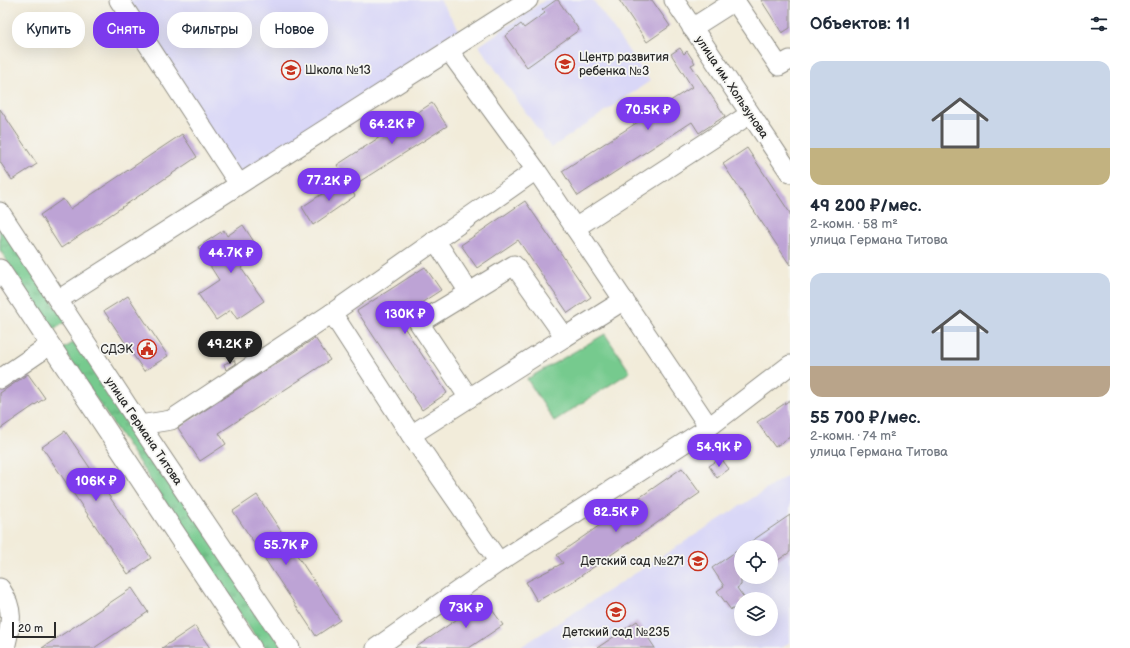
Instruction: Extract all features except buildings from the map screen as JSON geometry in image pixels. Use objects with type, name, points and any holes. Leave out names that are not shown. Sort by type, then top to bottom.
[{"type":"street","points":[[119,0],[240,184]]},
{"type":"street","points":[[58,300],[528,0]]},
{"type":"street","name":"улица им. Хользунова","points":[[674,0],[790,173]]},
{"type":"street","points":[[692,28],[736,0],[780,66],[790,60]]},
{"type":"street","points":[[449,51],[536,170],[709,427]]},
{"type":"street","points":[[575,228],[750,114]]},
{"type":"street","points":[[140,425],[171,420],[332,313],[536,170]]},
{"type":"street","name":"улица Германа Титова","points":[[0,212],[140,425],[290,648]]},
{"type":"street","points":[[435,240],[469,292]]},
{"type":"street","points":[[469,398],[419,323],[514,265],[565,337]]},
{"type":"street","points":[[0,269],[252,648]]},
{"type":"street","points":[[411,435],[624,300]]},
{"type":"street","points":[[332,313],[411,435],[499,562]]},
{"type":"street","points":[[0,379],[74,324]]},
{"type":"street","points":[[376,648],[499,562],[709,427],[790,365]]},
{"type":"street","points":[[0,588],[7,598],[12,622],[5,648]]},
{"type":"shaded area","name":"Школа №13","points":[[126,0],[440,0],[464,37],[242,183],[156,48],[159,48],[159,12],[134,12]]},
{"type":"shaded area","name":"Центр развития ребенка №3","points":[[545,0],[593,0],[650,81],[551,148],[479,46]]},
{"type":"shaded area","name":"Детский сад №271","points":[[790,474],[790,642],[781,648],[519,648]]},
{"type":"green space","points":[[0,222],[66,322],[52,330],[0,250]]},
{"type":"green space","points":[[605,334],[630,372],[554,421],[527,379]]},
{"type":"green space","points":[[78,340],[283,648],[263,648],[63,349]]},
{"type":"place","name":"Центр развития ребенка №3","points":[[565,64]]},
{"type":"place","name":"Школа №13","points":[[291,70]]},
{"type":"place","name":"СДЭК","points":[[147,349]]},
{"type":"place","name":"Детский сад №271","points":[[698,561]]},
{"type":"place","name":"Детский сад №235","points":[[616,612]]}]
